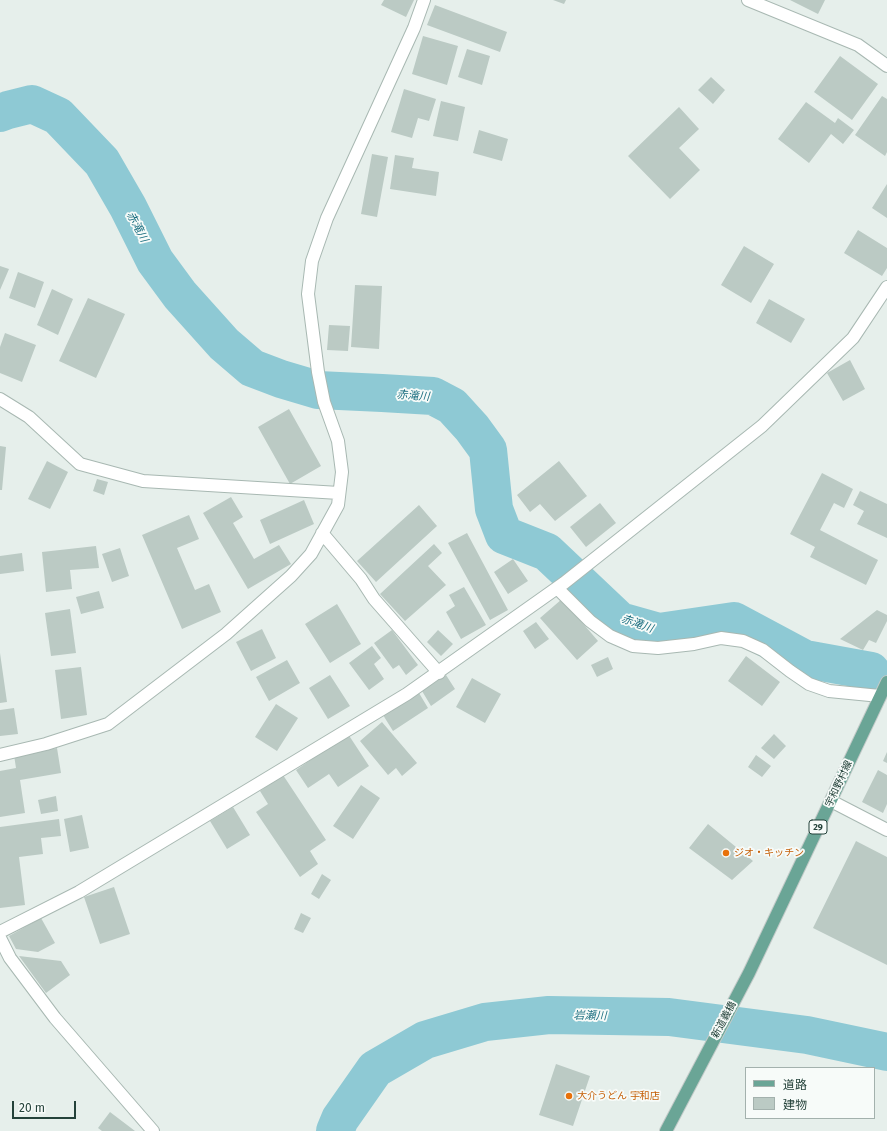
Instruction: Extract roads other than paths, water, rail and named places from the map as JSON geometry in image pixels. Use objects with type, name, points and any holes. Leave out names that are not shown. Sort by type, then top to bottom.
[{"type":"main road","name":"宇和野村線","points":[[750,973],[887,682]]},
{"type":"main road","name":"新道義橋","points":[[666,1131],[750,973]]},
{"type":"street","points":[[0,755],[46,744],[108,724],[226,634],[291,576],[311,554],[338,505],[342,472],[338,441],[324,402],[318,372],[308,294],[312,261],[327,218],[414,28],[424,0]]},
{"type":"street","points":[[748,0],[858,45],[887,66]]},
{"type":"street","points":[[0,932],[80,892],[407,694],[561,586],[762,426],[853,338],[887,287]]},
{"type":"street","points":[[0,399],[29,417],[80,464],[143,481],[339,492]]},
{"type":"street","points":[[322,532],[362,579],[374,599],[439,672]]},
{"type":"street","points":[[561,586],[590,621],[610,636],[633,646],[658,648],[694,644],[721,638],[743,641],[763,650],[809,684],[829,691],[880,696]]},
{"type":"street","points":[[831,801],[887,830]]},
{"type":"street","points":[[0,938],[10,958],[55,1018],[153,1131]]},
{"type":"waterway","name":"赤滝川","points":[[0,113],[32,104],[58,116],[102,162],[128,207],[155,261],[180,295],[224,344],[252,368],[281,379],[318,390],[433,396],[452,406],[472,428],[488,450],[494,509],[504,535],[547,552],[620,621],[659,632],[734,621],[805,659],[871,671]]},
{"type":"waterway","name":"岩瀬川","points":[[335,1131],[340,1119],[375,1069],[425,1040],[485,1022],[549,1015],[669,1017],[807,1035],[887,1052]]},
{"type":"place","name":"ジオ・キッチン","points":[[726,853]]},
{"type":"place","name":"大介うどん 宇和店","points":[[569,1096]]}]
